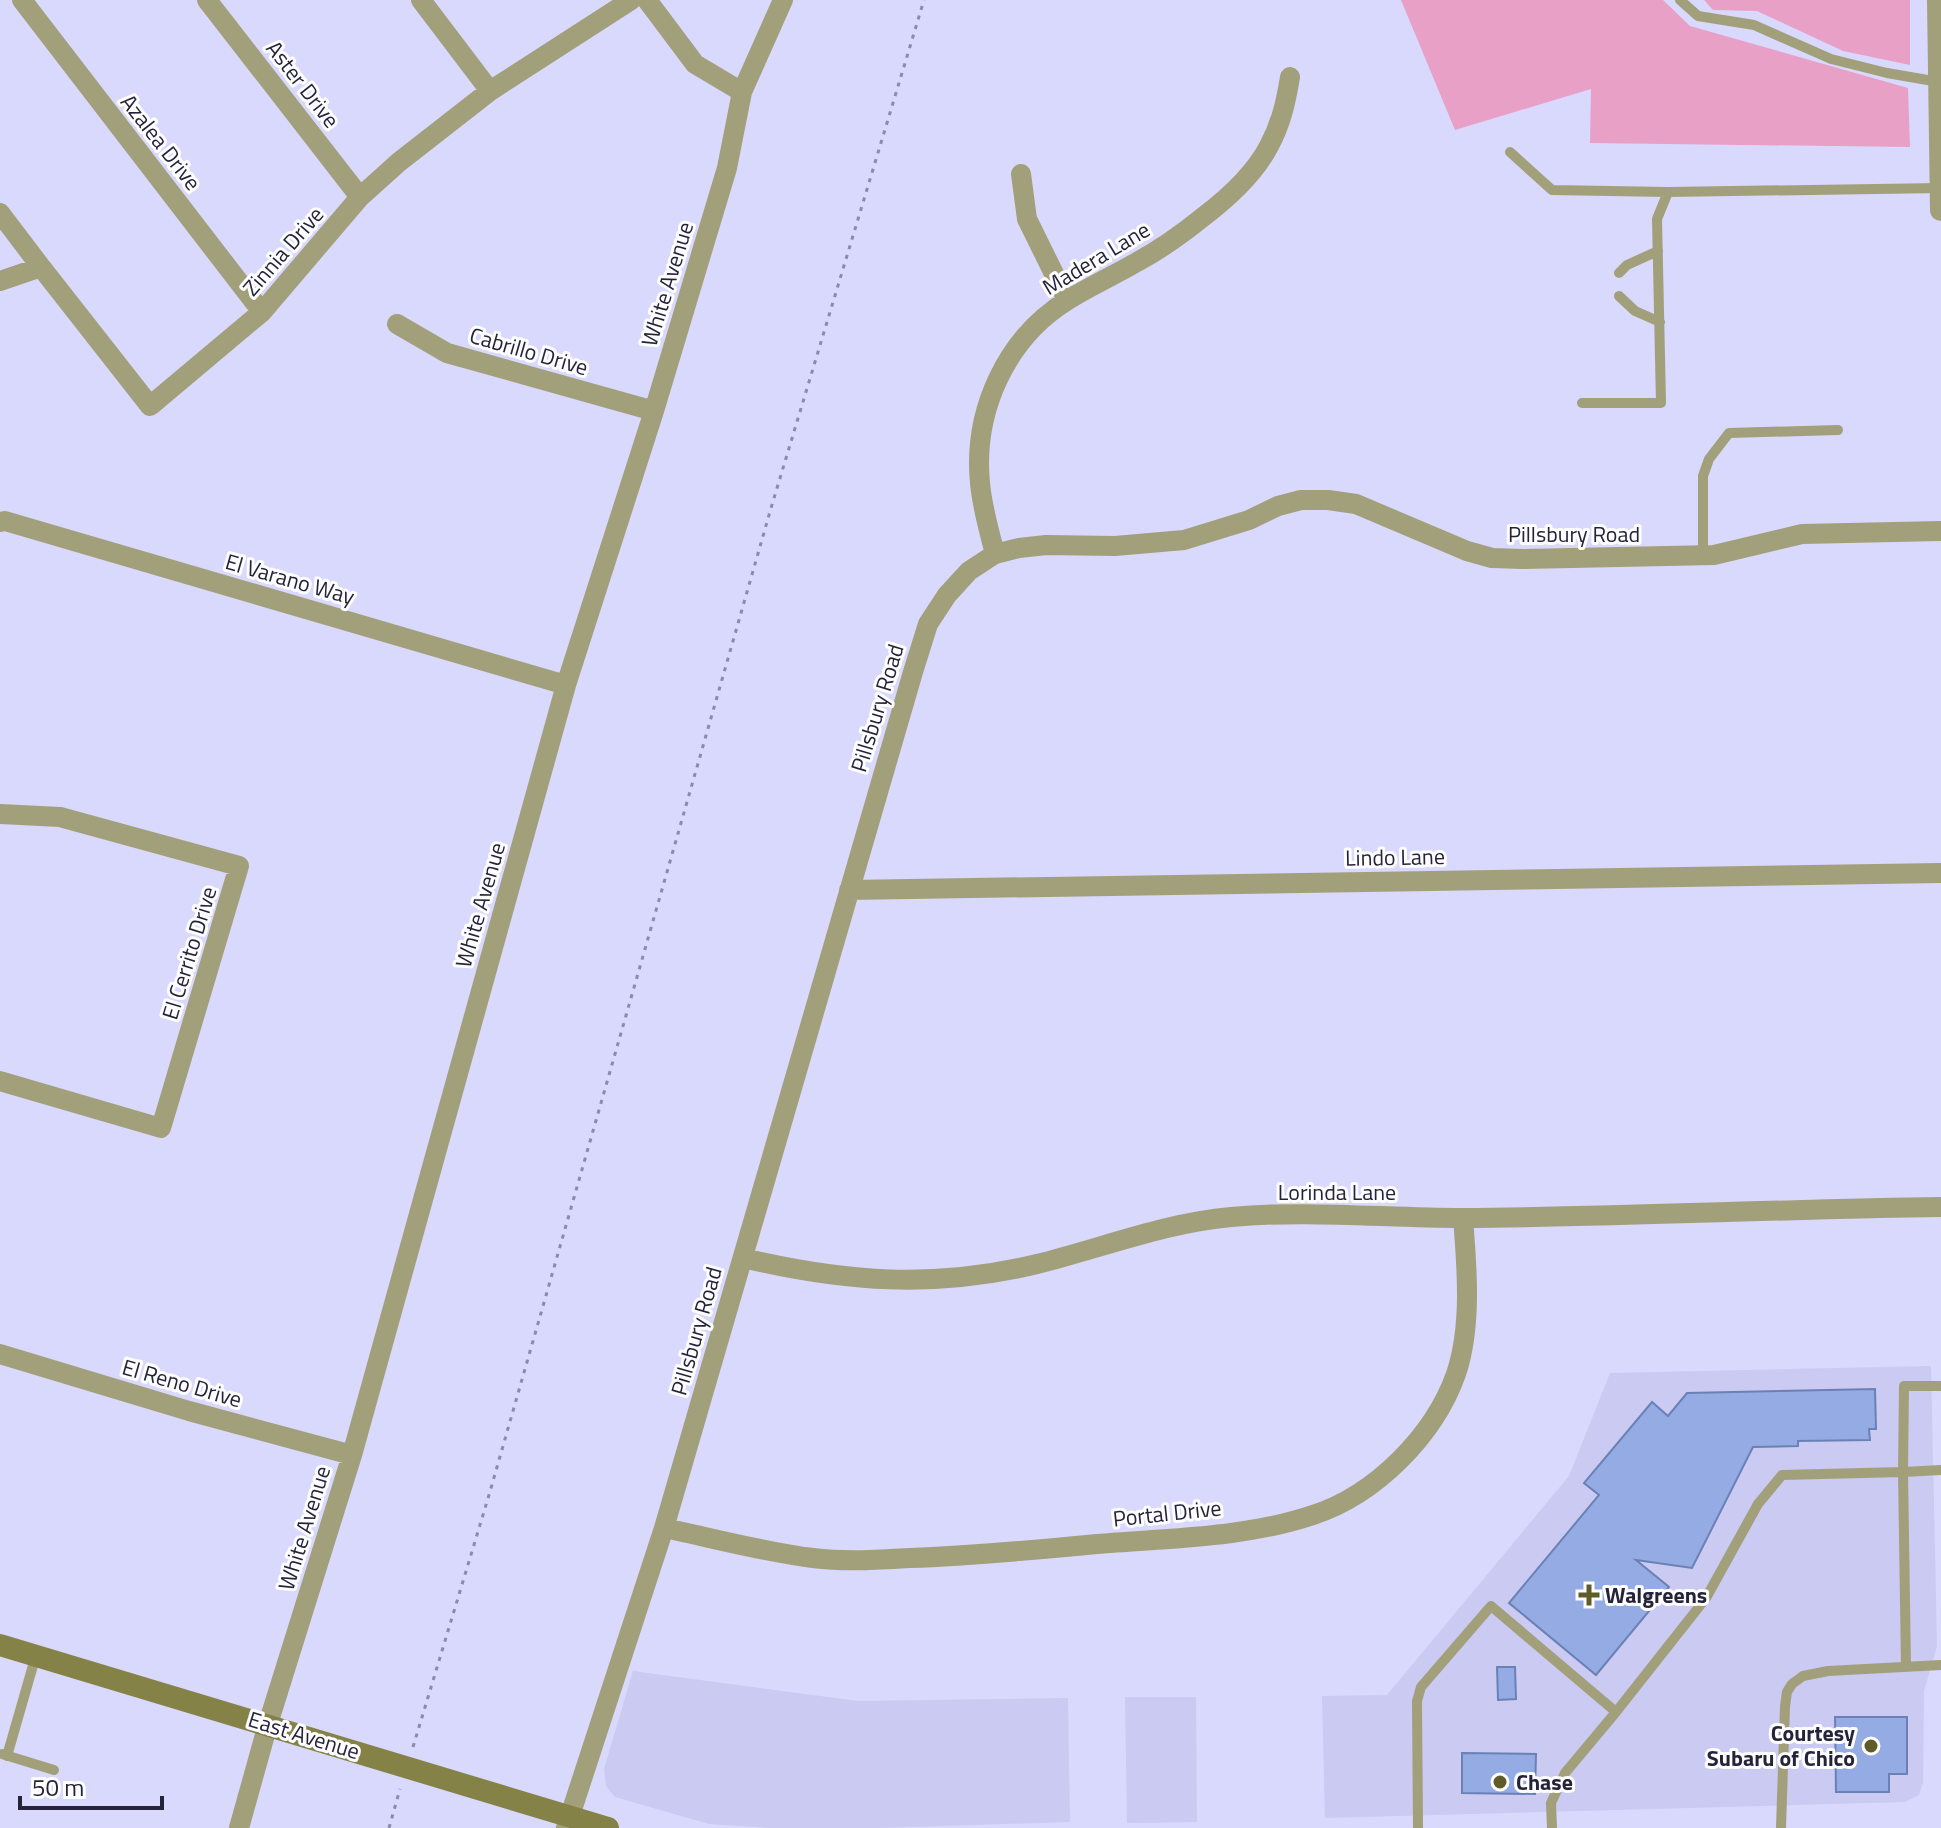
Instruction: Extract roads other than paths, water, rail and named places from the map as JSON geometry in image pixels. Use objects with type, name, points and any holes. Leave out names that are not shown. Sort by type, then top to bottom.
[{"type":"main road","name":"East Avenue","points":[[0,1645],[407,1766],[568,1823],[608,1828]]},
{"type":"street","name":"Azalea Drive","points":[[22,0],[262,312]]},
{"type":"street","name":"Aster Drive","points":[[207,0],[360,197]]},
{"type":"street","points":[[421,0],[490,91]]},
{"type":"street","name":"Zinnia Drive","points":[[41,267],[150,406],[262,312],[360,197],[399,162],[490,91],[631,0]]},
{"type":"street","points":[[647,0],[695,64],[742,92]]},
{"type":"street","name":"White Avenue","points":[[239,1828],[352,1455],[566,685],[654,411],[727,168],[742,92],[783,0]]},
{"type":"street","points":[[1938,0],[1941,210]]},
{"type":"street","name":"Madera Lane","points":[[995,554],[979,482],[979,448],[985,413],[998,377],[1017,347],[1040,321],[1067,300],[1163,247],[1221,203],[1247,178],[1268,149],[1283,114],[1290,77]]},
{"type":"street","points":[[1021,174],[1027,219],[1067,300]]},
{"type":"street","points":[[0,213],[41,267],[0,281]]},
{"type":"street","name":"Cabrillo Drive","points":[[397,324],[447,353],[654,411]]},
{"type":"street","name":"Pillsbury Road","points":[[568,1823],[664,1528],[928,624],[947,595],[969,571],[995,554],[1019,548],[1046,545],[1115,546],[1184,540],[1301,500],[1356,504],[1467,551],[1492,558],[1703,556],[1802,534],[1941,531]]},
{"type":"street","name":"El Varano Way","points":[[0,522],[566,685]]},
{"type":"street","name":"El Cerrito Drive","points":[[0,814],[60,817],[239,866],[161,1128],[0,1081]]},
{"type":"street","name":"Lindo Lane","points":[[849,890],[1941,873]]},
{"type":"street","name":"Lorinda Lane","points":[[743,1258],[856,1279],[948,1279],[1038,1264],[1188,1223],[1232,1217],[1463,1218],[1941,1207]]},
{"type":"street","name":"Portal Drive","points":[[664,1528],[812,1558],[848,1561],[975,1555],[1225,1532],[1314,1515],[1349,1500],[1387,1472],[1415,1442],[1439,1409],[1456,1374],[1464,1337],[1463,1218]]},
{"type":"street","name":"El Reno Drive","points":[[0,1354],[189,1411],[352,1455]]},
{"type":"lane","points":[[1680,0],[1698,16],[1754,25],[1831,59],[1939,82]]},
{"type":"lane","points":[[1510,152],[1552,190],[1668,192],[1941,188]]},
{"type":"lane","points":[[1582,403],[1661,403],[1657,219],[1668,192]]},
{"type":"lane","points":[[1619,273],[1627,265],[1658,251]]},
{"type":"lane","points":[[1619,296],[1635,311],[1660,322]]},
{"type":"lane","points":[[1703,556],[1703,476],[1709,459],[1729,433],[1838,430]]},
{"type":"lane","points":[[1906,1667],[1904,1386],[1941,1386]]},
{"type":"lane","points":[[1552,1828],[1551,1803],[1565,1773],[1706,1598],[1758,1504],[1782,1475],[1941,1470]]},
{"type":"lane","points":[[1418,1828],[1417,1701],[1421,1687],[1491,1606],[1616,1712]]},
{"type":"lane","points":[[36,1655],[3,1755],[54,1770]]},
{"type":"lane","points":[[1781,1828],[1785,1706],[1792,1684],[1803,1676],[1828,1671],[1941,1665]]},
{"type":"place","name":"Walgreens","points":[[1589,1595]]},
{"type":"place","name":"Courtesy Subaru of Chico","points":[[1871,1746]]},
{"type":"place","name":"Chase","points":[[1500,1782]]}]
